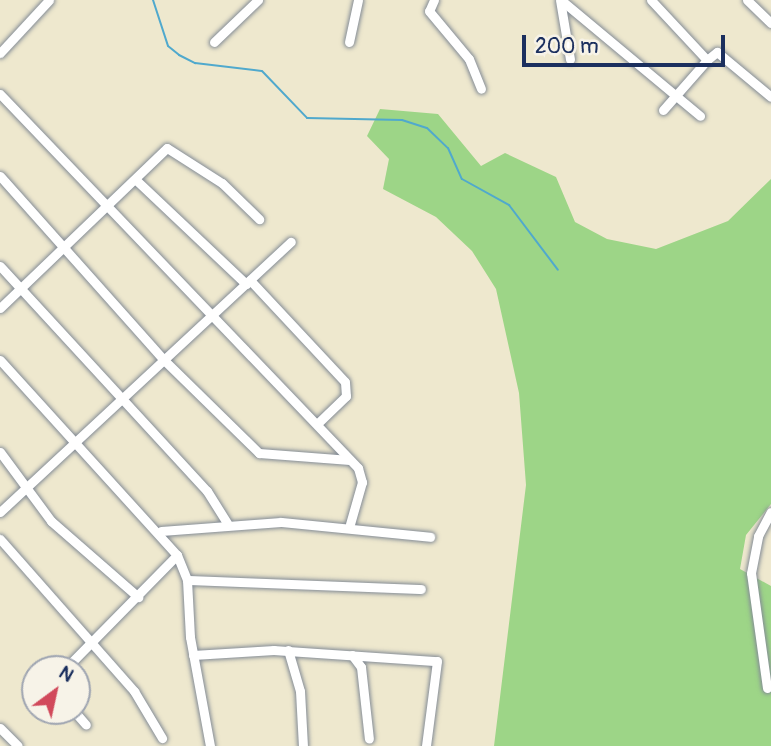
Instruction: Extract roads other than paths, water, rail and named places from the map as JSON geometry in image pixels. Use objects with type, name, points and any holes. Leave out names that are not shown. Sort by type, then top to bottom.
[{"type":"street","points":[[0,53],[49,0]]},
{"type":"street","points":[[214,42],[258,0]]},
{"type":"street","points":[[349,42],[358,0]]},
{"type":"street","points":[[434,0],[429,11],[469,59],[481,89]]},
{"type":"street","points":[[560,0],[570,59]]},
{"type":"street","points":[[560,0],[700,117]]},
{"type":"street","points":[[651,0],[707,60]]},
{"type":"street","points":[[747,0],[771,23]]},
{"type":"street","points":[[663,110],[707,60],[718,52],[771,97]]},
{"type":"street","points":[[0,94],[106,205],[209,319],[317,424],[350,460],[362,482],[350,524]]},
{"type":"street","points":[[0,308],[106,205],[172,149],[259,219]]},
{"type":"street","points":[[0,176],[165,361],[259,453],[350,460]]},
{"type":"street","points":[[135,179],[248,282],[345,382],[346,396],[317,424]]},
{"type":"street","points":[[0,512],[78,443],[292,242]]},
{"type":"street","points":[[0,266],[121,403],[208,491],[227,523]]},
{"type":"street","points":[[0,360],[161,531],[177,555],[187,580],[194,655],[210,746]]},
{"type":"street","points":[[0,452],[51,521],[138,597]]},
{"type":"street","points":[[767,688],[751,573],[758,536],[771,512]]},
{"type":"street","points":[[161,531],[227,523],[350,524],[430,537]]},
{"type":"street","points":[[0,539],[134,691],[162,738]]},
{"type":"street","points":[[81,655],[177,555]]},
{"type":"street","points":[[187,580],[421,589]]},
{"type":"street","points":[[194,655],[288,650],[437,660],[426,746]]},
{"type":"street","points":[[288,650],[300,691],[303,746]]},
{"type":"street","points":[[352,655],[361,667],[369,739]]},
{"type":"street","points":[[0,728],[18,746]]},
{"type":"waterway","points":[[153,0],[168,46],[179,55],[195,63],[262,71],[307,118],[402,120],[427,128],[448,148],[462,179],[509,205],[558,270]]}]
